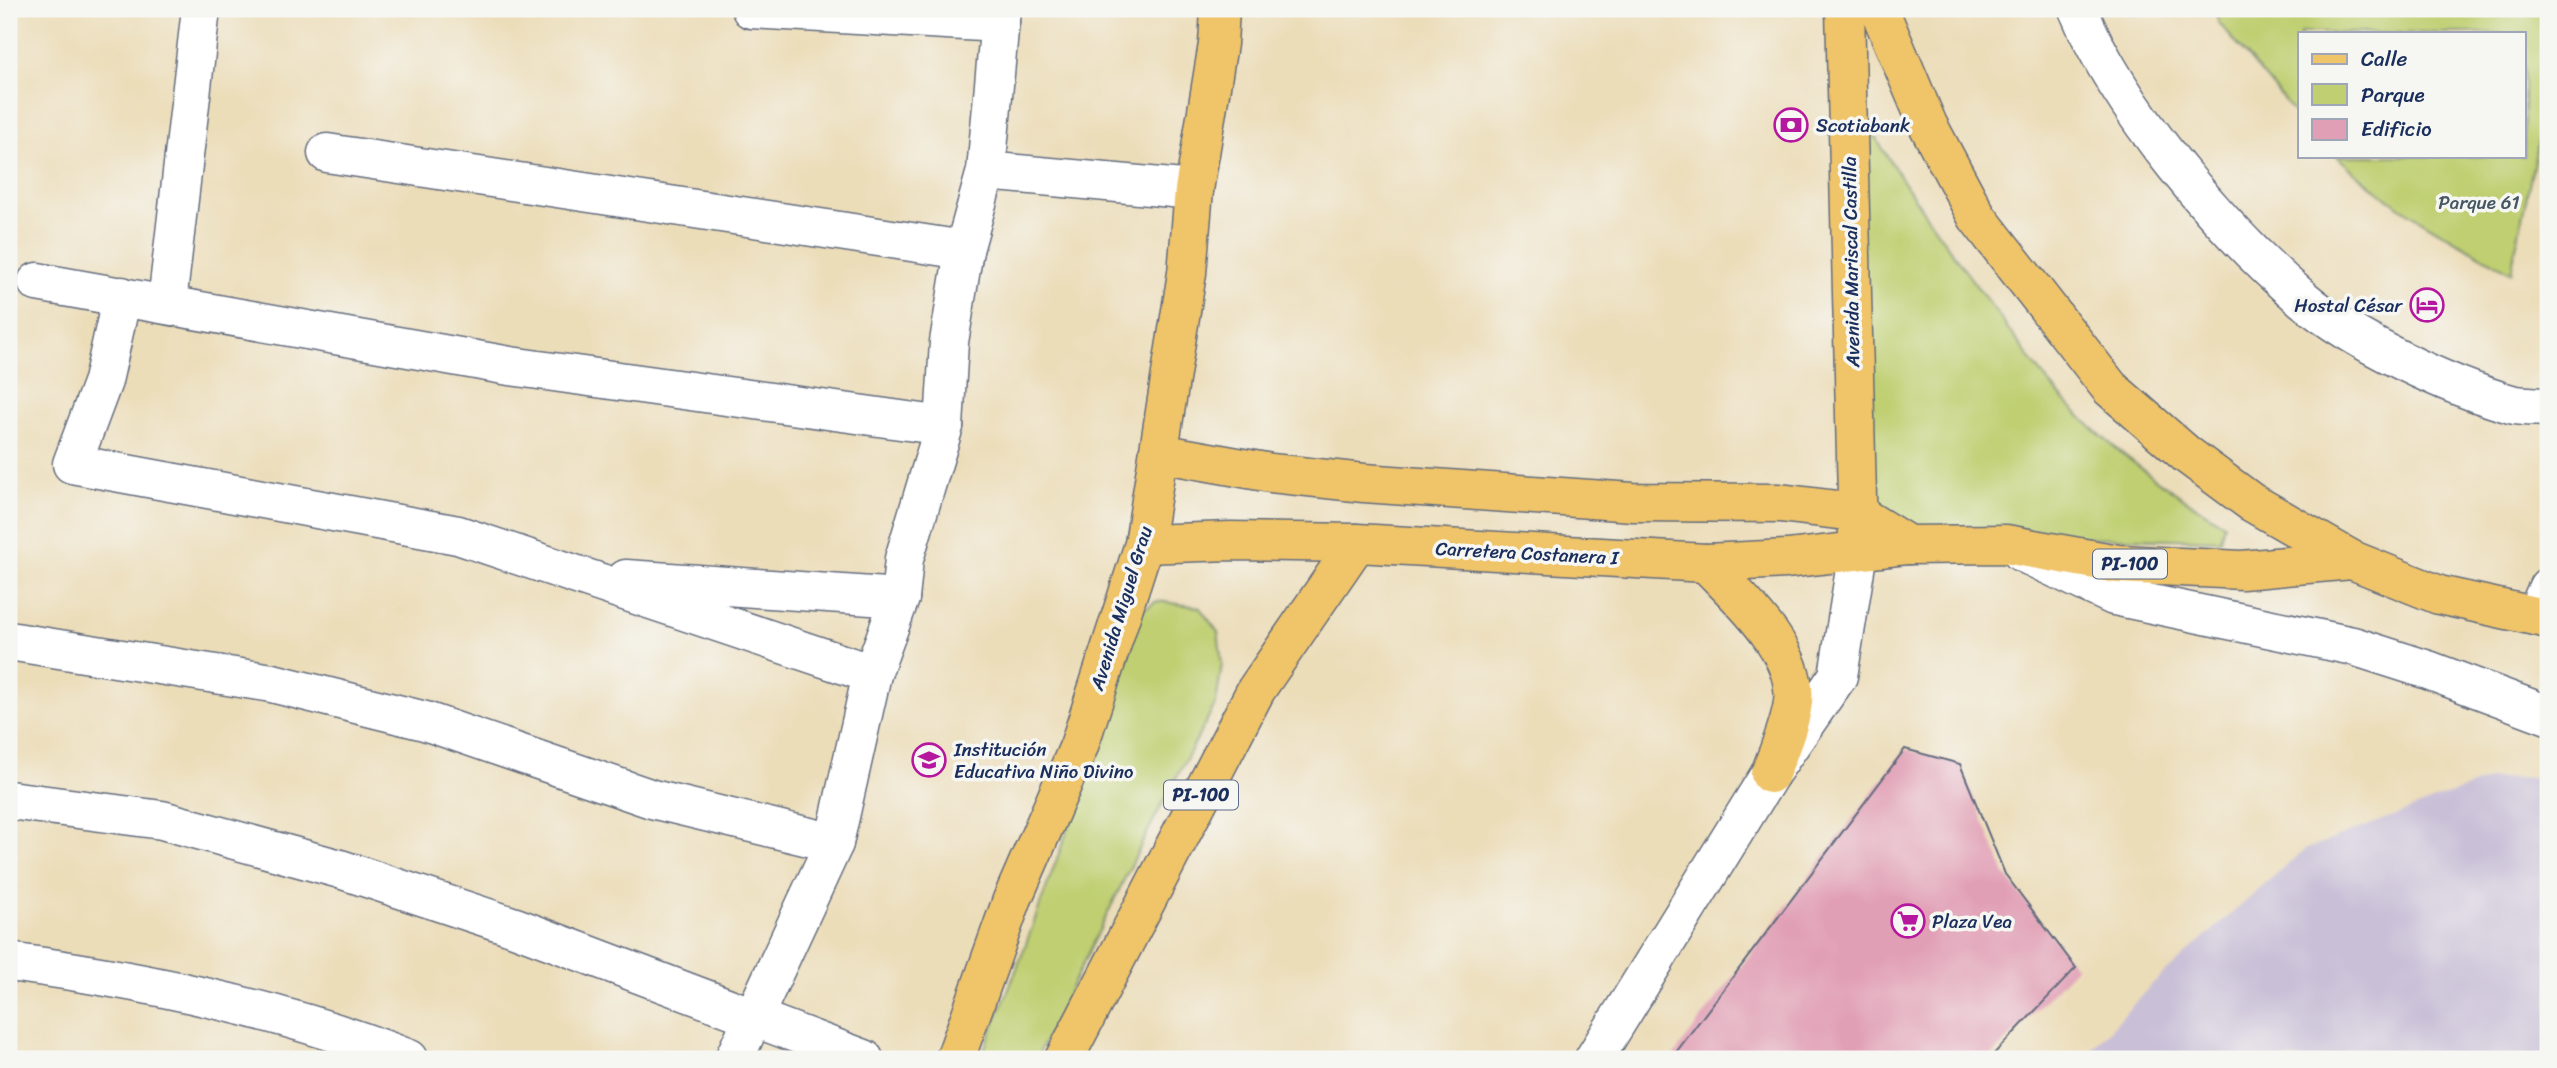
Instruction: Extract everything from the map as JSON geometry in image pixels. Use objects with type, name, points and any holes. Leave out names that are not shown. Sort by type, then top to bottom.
[{"type":"main road","name":"Avenida Miguel Grau","points":[[955,1059],[1012,900],[1079,746],[1144,544],[1187,272],[1194,190],[1218,44],[1220,9]]},
{"type":"main road","name":"Avenida Mariscal Castilla","points":[[1845,9],[1858,533]]},
{"type":"main road","points":[[1879,9],[1928,125],[1977,217],[2110,388],[2186,454],[2251,502],[2352,560]]},
{"type":"main road","name":"Carretera Costanera I","points":[[1158,453],[1270,473],[1364,483],[1633,502],[1780,503],[1858,533],[1908,545],[2006,544],[2118,564],[2242,570],[2352,560],[2439,595],[2544,607]]},
{"type":"main road","name":"Carretera Costanera I","points":[[1144,544],[1231,541],[1357,543],[1706,564],[1858,533]]},
{"type":"main road","name":"PI-100","points":[[1065,1059],[1256,690],[1357,543]]},
{"type":"main road","points":[[1706,564],[1766,626],[1787,666],[1793,701],[1770,775]]},
{"type":"street","points":[[167,303],[201,9]]},
{"type":"street","points":[[734,1059],[834,843],[872,674],[900,598],[904,559],[944,426],[949,342],[964,250],[986,171],[1001,16],[751,9]]},
{"type":"street","points":[[2078,9],[2124,95],[2184,175],[2249,248],[2305,301],[2369,342],[2443,379],[2513,404],[2548,407]]},
{"type":"street","points":[[327,153],[964,250]]},
{"type":"street","points":[[986,171],[1194,190]]},
{"type":"street","points":[[37,282],[510,366],[944,426]]},
{"type":"street","points":[[122,296],[103,381],[72,464],[458,536],[872,674]]},
{"type":"street","points":[[1594,1059],[1770,775],[1838,676],[1858,533]]},
{"type":"street","points":[[2006,544],[2115,596],[2353,646],[2428,670],[2548,715]]},
{"type":"street","points":[[578,575],[900,598]]},
{"type":"street","points":[[9,641],[272,683],[425,721],[652,799],[834,843]]},
{"type":"street","points":[[9,800],[162,820],[250,842],[437,900],[754,1015],[864,1059]]},
{"type":"street","points":[[9,962],[97,976],[218,1002],[309,1025],[409,1059]]},
{"type":"shaded area","points":[[2548,776],[2548,1059],[2083,1059],[2153,983],[2304,850],[2490,779]]},
{"type":"green space","name":"Parque 61","points":[[2214,9],[2548,9],[2548,93],[2511,272],[2398,205],[2339,158],[2526,158],[2526,32],[2298,32],[2298,117],[2219,23]]},
{"type":"green space","points":[[1845,85],[1896,171],[1933,226],[2044,377],[2067,403],[2130,460],[2224,524],[2220,540],[1907,534],[1872,506]]},
{"type":"green space","points":[[1157,601],[1199,607],[1218,632],[1222,664],[1216,703],[1150,827],[1036,1059],[980,1059],[1016,971],[1081,793],[1112,641],[1135,614]]},
{"type":"building","name":"Plaza Vea","points":[[1905,749],[1960,764],[2005,874],[2076,968],[1989,1059],[1671,1059]]},
{"type":"place","name":"Scotiabank","points":[[1791,125]]},
{"type":"place","name":"Hostal César","points":[[2427,305]]},
{"type":"place","name":"Institución Educativa Niño Divino","points":[[929,760]]},
{"type":"place","name":"Plaza Vea","points":[[1908,921]]}]
